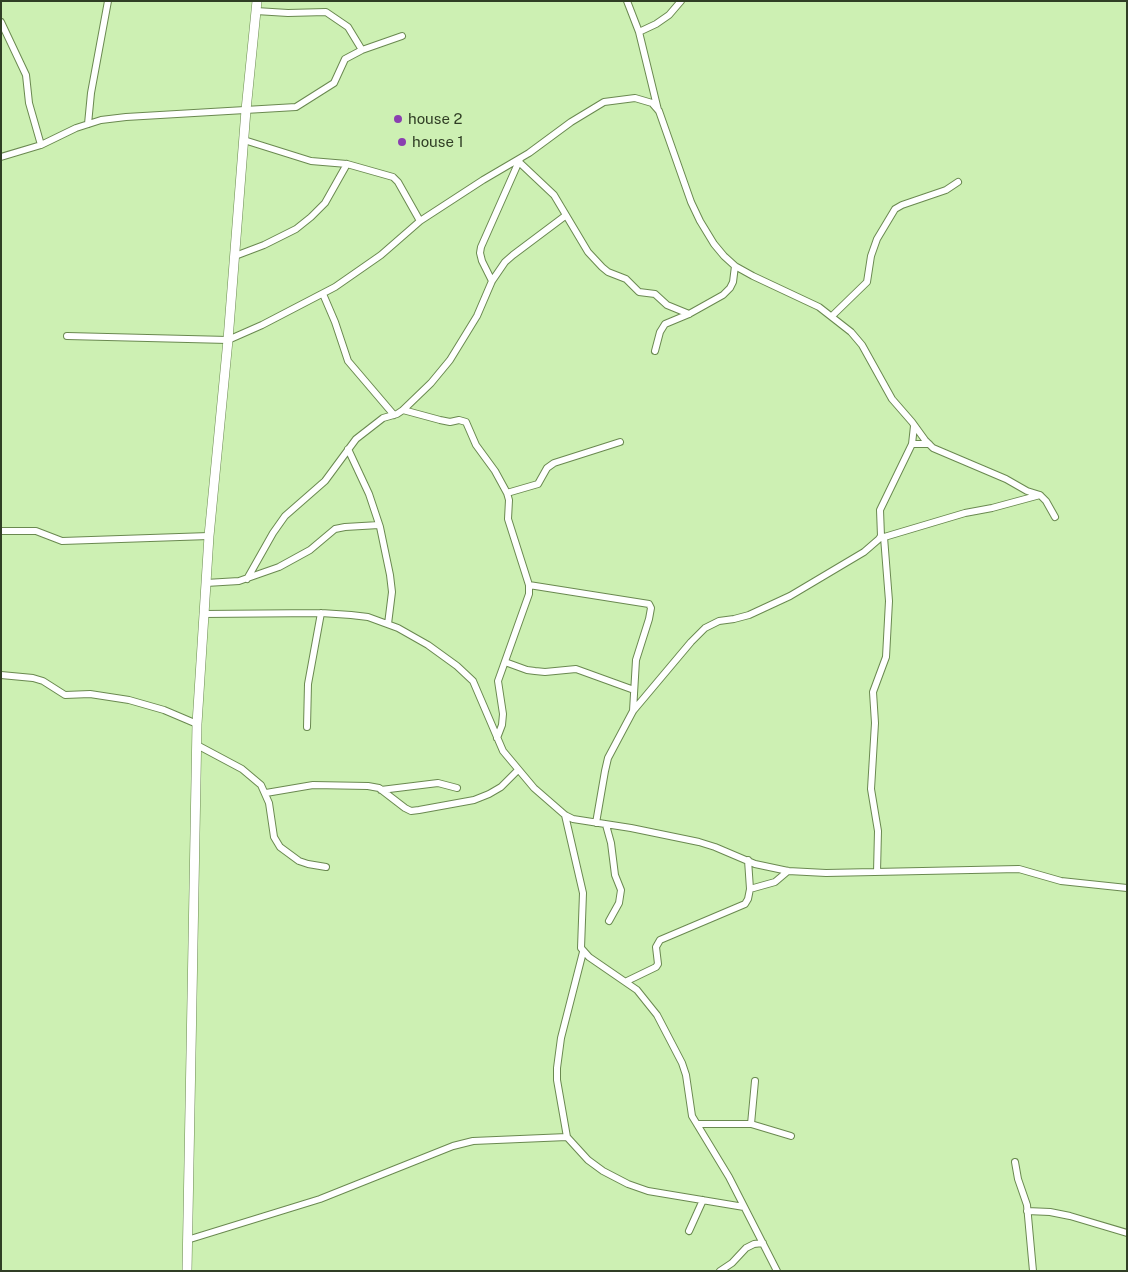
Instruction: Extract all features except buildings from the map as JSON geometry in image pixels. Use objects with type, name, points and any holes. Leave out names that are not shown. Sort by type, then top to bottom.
[{"type":"highway","points":[[187,1271],[197,724],[209,536],[257,1]]},
{"type":"street","points":[[88,124],[91,93],[108,1]]},
{"type":"street","points":[[627,1],[640,32],[658,111],[685,186],[700,221],[714,244],[734,266],[819,307],[851,332],[862,345],[884,388],[929,444],[1040,496],[1046,501],[1055,517]]},
{"type":"street","points":[[640,32],[669,15],[682,1]]},
{"type":"street","points":[[256,12],[326,12],[348,27],[362,50]]},
{"type":"street","points":[[1,22],[26,75],[29,103],[41,144]]},
{"type":"street","points":[[1,157],[41,144],[88,124],[126,117],[294,108],[332,86],[346,59],[362,50],[402,36]]},
{"type":"street","points":[[67,336],[228,340],[323,294],[381,255],[420,221],[484,180],[520,160],[571,122],[604,102],[635,98],[652,103],[658,111]]},
{"type":"street","points":[[244,140],[311,161],[347,164],[396,179],[420,221]]},
{"type":"street","points":[[520,160],[554,195],[588,252],[602,267],[608,272],[626,279],[639,292],[655,294],[667,305],[688,314]]},
{"type":"street","points":[[492,281],[482,261],[480,248],[520,160]]},
{"type":"street","points":[[235,256],[264,245],[296,229],[311,217],[325,203],[347,164]]},
{"type":"street","points":[[832,316],[867,282],[871,256],[877,239],[895,209],[946,190],[958,182]]},
{"type":"street","points":[[247,579],[285,516],[325,481],[335,470],[348,448],[356,439],[380,420],[403,410],[431,384],[450,360],[477,316],[492,281],[513,255],[566,216]]},
{"type":"street","points":[[655,351],[665,324],[723,295],[730,288],[733,282],[734,266]]},
{"type":"street","points":[[323,294],[348,361],[394,415]]},
{"type":"street","points":[[403,410],[450,422],[460,420],[466,422],[476,445],[495,471],[507,493],[509,500],[508,519],[529,586],[529,594],[498,681],[503,714],[497,738]]},
{"type":"street","points":[[877,872],[878,831],[871,789],[875,723],[873,692],[886,657],[889,601],[888,567],[882,537],[880,510],[912,444],[914,426]]},
{"type":"street","points":[[507,493],[538,484],[547,468],[554,463],[620,442]]},
{"type":"street","points":[[912,444],[929,444]]},
{"type":"street","points":[[348,448],[369,494],[379,525],[392,592],[388,624]]},
{"type":"street","points":[[596,823],[608,758],[633,711],[705,628],[719,621],[750,615],[790,596],[864,552],[882,537],[965,513],[1040,496]]},
{"type":"street","points":[[206,583],[239,581],[279,567],[305,553],[335,529],[379,525]]},
{"type":"street","points":[[1,531],[36,531],[62,541],[209,536]]},
{"type":"street","points":[[529,586],[649,604],[651,608],[649,618],[636,660],[633,711]]},
{"type":"street","points":[[307,726],[308,684],[321,613]]},
{"type":"street","points":[[204,614],[321,613],[368,617],[388,624],[428,645],[457,666],[473,681],[503,751],[534,788],[565,816],[573,819],[699,842],[775,869],[788,871],[826,873],[1019,870],[1060,881],[1127,888]]},
{"type":"street","points":[[504,662],[527,670],[545,672],[576,669],[634,690]]},
{"type":"street","points":[[1,675],[19,676],[43,681],[65,695],[90,694],[129,700],[164,710],[197,724]]},
{"type":"street","points":[[196,745],[250,773],[261,784],[271,810],[274,838],[280,847],[299,861],[326,867]]},
{"type":"street","points":[[266,793],[313,785],[368,786],[381,790],[411,811],[474,800],[501,787],[518,770]]},
{"type":"street","points":[[381,790],[438,783],[457,788]]},
{"type":"street","points":[[565,816],[583,893],[581,944],[583,952],[561,1038],[557,1068],[557,1080],[567,1137],[588,1160],[617,1179],[648,1192],[744,1207]]},
{"type":"street","points":[[606,825],[611,843],[615,875],[620,890],[619,903],[609,921]]},
{"type":"street","points":[[626,982],[658,964],[656,947],[660,940],[745,904],[750,889],[748,860]]},
{"type":"street","points":[[750,889],[775,882],[788,871]]},
{"type":"street","points":[[583,952],[637,990],[657,1014],[682,1063],[686,1075],[692,1116],[729,1178],[777,1271]]},
{"type":"street","points":[[751,1124],[755,1081]]},
{"type":"street","points":[[697,1124],[751,1124],[790,1136]]},
{"type":"street","points":[[187,1240],[320,1199],[453,1146],[473,1142],[567,1137]]},
{"type":"street","points":[[1015,1162],[1027,1211],[1033,1271]]},
{"type":"street","points":[[689,1232],[703,1200]]},
{"type":"street","points":[[1027,1211],[1050,1212],[1070,1216],[1127,1233]]},
{"type":"street","points":[[720,1271],[732,1263],[746,1248],[763,1242]]},
{"type":"place","name":"house 2","points":[[398,119]]},
{"type":"place","name":"house 1","points":[[402,142]]}]
